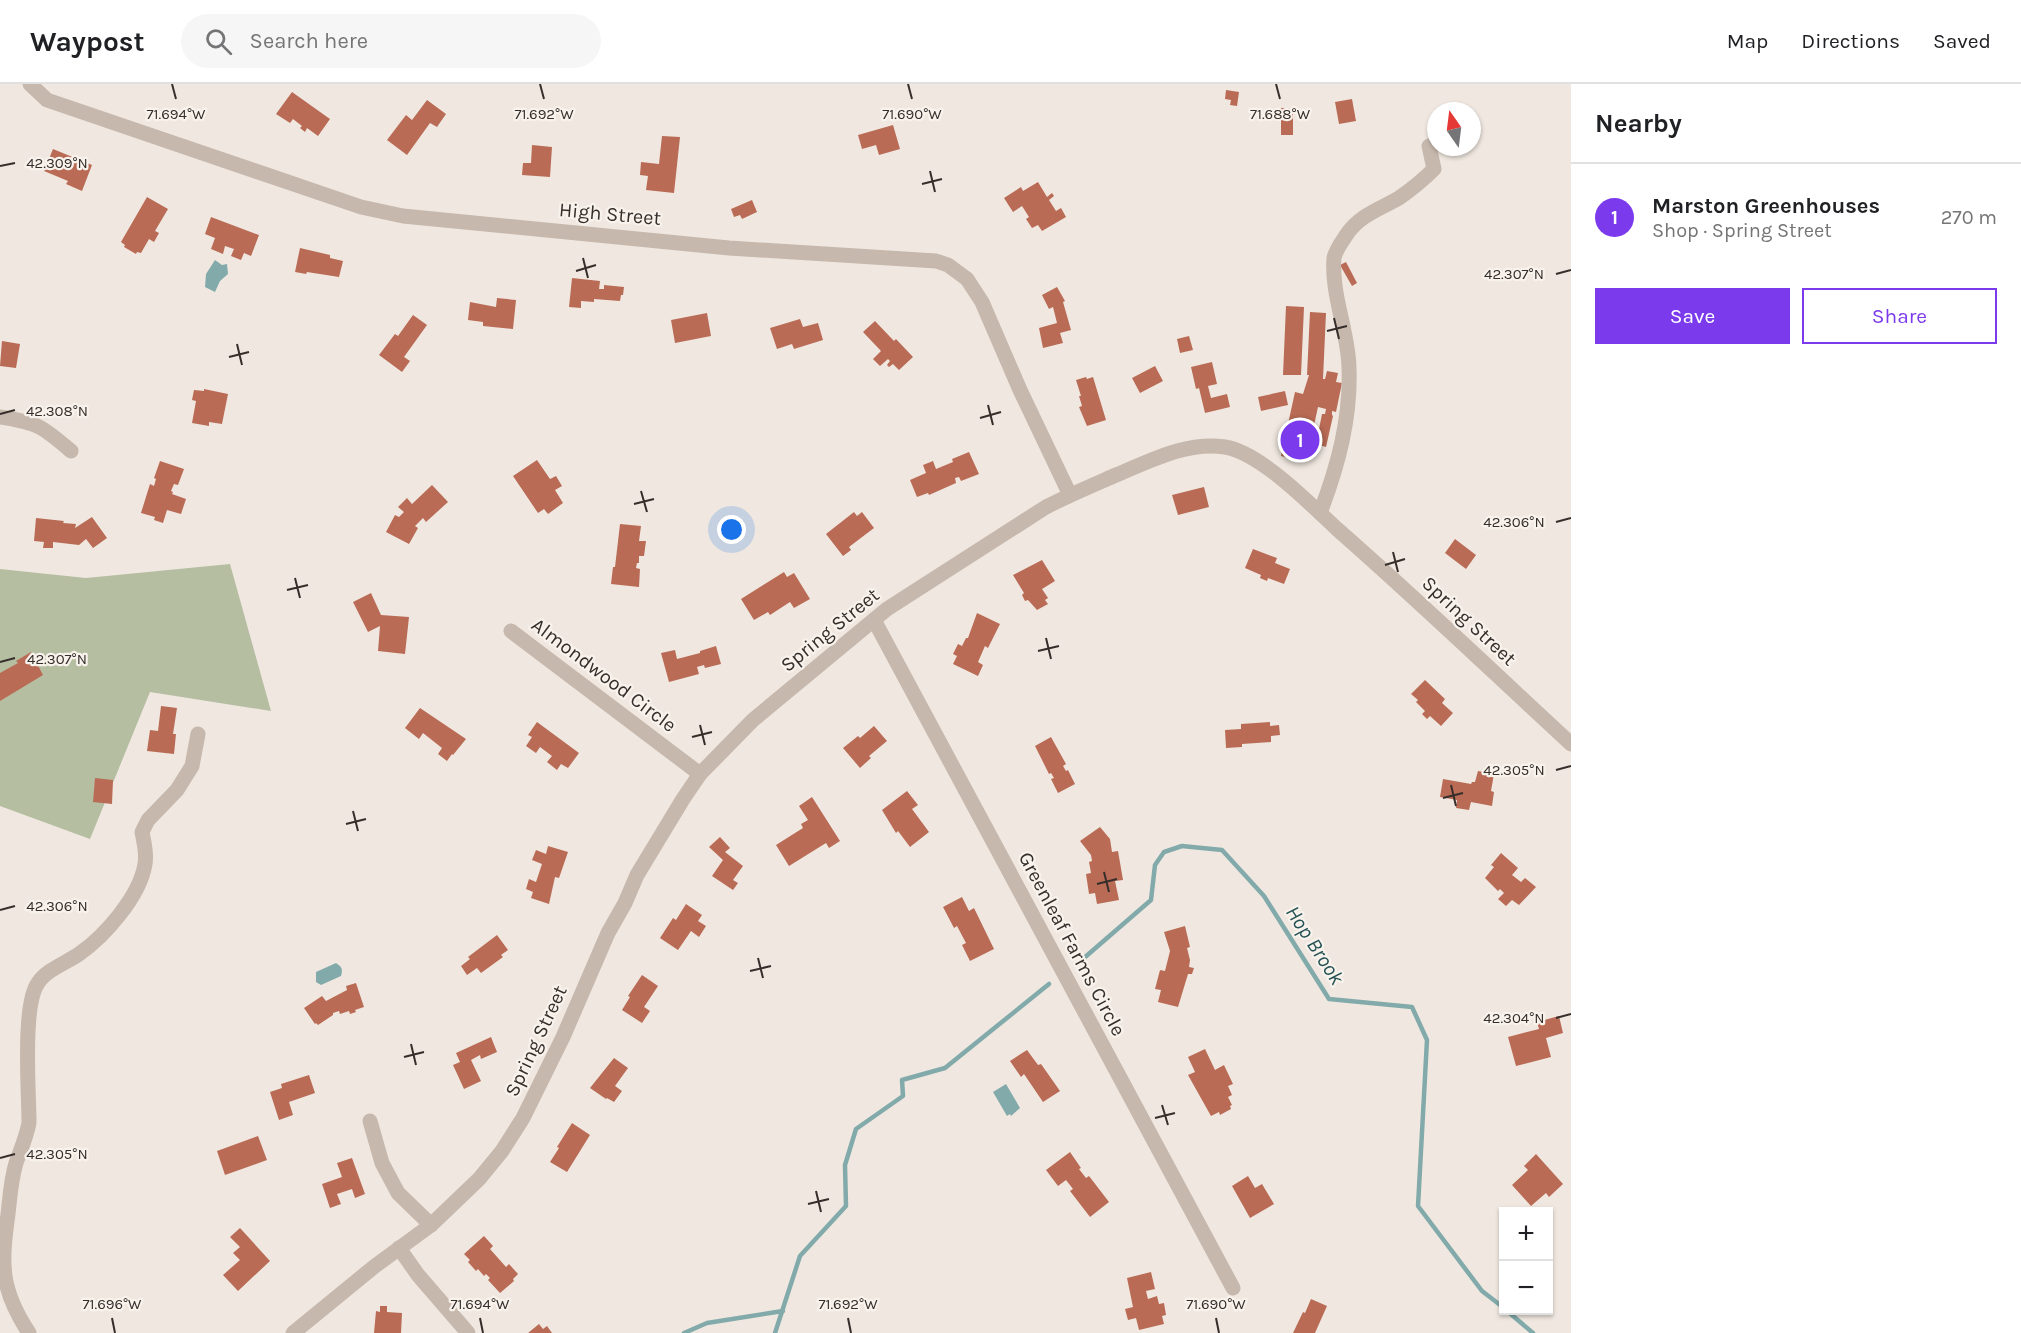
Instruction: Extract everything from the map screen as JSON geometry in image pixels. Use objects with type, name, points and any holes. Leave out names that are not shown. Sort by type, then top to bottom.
[{"type":"street","name":"High Street","points":[[30,84],[47,100],[361,207],[403,216],[729,248],[936,261],[948,265],[968,279],[982,302],[1020,390],[1070,495]]},
{"type":"street","points":[[1320,513],[1333,480],[1346,432],[1349,366],[1337,299],[1334,256],[1348,233],[1366,215],[1398,198],[1424,180],[1434,169],[1431,156]]},
{"type":"street","points":[[0,417],[37,424],[71,451]]},
{"type":"street","name":"Spring Street","points":[[294,1333],[431,1225],[479,1179],[502,1151],[523,1118],[563,1037],[608,933],[637,875],[700,774],[753,720],[888,609],[1046,507],[1070,495],[1165,454],[1192,448],[1235,449],[1251,457],[1286,483],[1571,744]]},
{"type":"street","name":"Greenleaf Farms Circle","points":[[874,621],[1233,1288]]},
{"type":"street","name":"Almondwood Circle","points":[[511,631],[700,774]]},
{"type":"street","points":[[29,1333],[9,1298],[3,1279],[2,1258],[12,1182],[16,1164],[26,1140],[29,1123],[30,1003],[37,984],[44,976],[80,953],[102,935],[130,898],[142,876],[146,862],[142,832],[148,820],[177,790],[192,766],[198,734]]},
{"type":"street","points":[[370,1121],[382,1163],[398,1193],[431,1225]]},
{"type":"street","points":[[399,1248],[418,1275],[468,1333]]},
{"type":"green space","points":[[230,564],[271,711],[150,692],[90,839],[0,806],[0,569],[86,578]]},
{"type":"water","points":[[215,260],[222,265],[227,264],[228,274],[220,281],[215,292],[205,287],[206,274]]},
{"type":"water","points":[[336,963],[342,968],[341,976],[321,985],[316,982],[316,972]]},
{"type":"water","points":[[1006,1084],[1020,1108],[1011,1116],[1010,1114],[1007,1116],[993,1092]]},
{"type":"building","points":[[1226,90],[1239,92],[1237,106],[1230,105],[1231,100],[1225,99]]},
{"type":"building","points":[[292,92],[330,119],[318,136],[307,128],[305,132],[300,128],[302,126],[293,119],[290,123],[276,114]]},
{"type":"building","points":[[1352,99],[1356,121],[1339,124],[1335,102]]},
{"type":"building","points":[[427,100],[446,114],[437,127],[430,123],[407,155],[387,140],[406,115],[412,120]]},
{"type":"building","points":[[1281,108],[1293,108],[1293,135],[1281,135]]},
{"type":"building","points":[[893,125],[900,149],[879,155],[876,145],[862,149],[858,135]]},
{"type":"building","points":[[662,136],[680,137],[674,193],[646,190],[648,176],[640,175],[641,162],[659,164]]},
{"type":"building","points":[[532,145],[552,147],[550,177],[522,175],[523,163],[531,163]]},
{"type":"building","points":[[53,149],[92,165],[82,191],[66,184],[68,181],[44,171]]},
{"type":"building","points":[[1038,182],[1047,197],[1052,193],[1054,196],[1049,200],[1056,211],[1061,208],[1066,217],[1042,231],[1038,225],[1032,228],[1026,219],[1029,217],[1022,206],[1013,212],[1004,198],[1021,187],[1023,191]]},
{"type":"building","points":[[147,197],[168,209],[155,231],[159,233],[154,242],[149,239],[141,253],[136,254],[124,247],[125,245],[121,242]]},
{"type":"building","points":[[752,200],[757,212],[742,219],[740,215],[734,217],[731,209]]},
{"type":"building","points":[[211,217],[259,235],[251,256],[244,253],[241,260],[231,256],[234,249],[225,246],[223,254],[211,249],[215,238],[205,234]]},
{"type":"building","points":[[300,248],[330,255],[330,258],[343,261],[339,277],[295,272]]},
{"type":"building","points":[[1346,262],[1357,283],[1352,286],[1340,265]]},
{"type":"building","points":[[572,278],[600,281],[599,289],[604,289],[604,285],[624,287],[623,295],[620,301],[594,299],[594,302],[581,301],[581,308],[569,307]]},
{"type":"building","points":[[1057,287],[1065,301],[1063,302],[1071,330],[1060,333],[1063,343],[1043,348],[1039,328],[1057,323],[1053,307],[1049,309],[1042,295]]},
{"type":"building","points":[[497,298],[516,300],[513,329],[483,326],[483,322],[468,320],[470,302],[496,307]]},
{"type":"building","points":[[1286,306],[1304,307],[1301,375],[1283,375]]},
{"type":"building","points":[[1310,312],[1326,313],[1323,379],[1327,371],[1338,373],[1336,382],[1342,383],[1336,412],[1332,411],[1333,416],[1326,447],[1316,444],[1322,414],[1325,414],[1326,409],[1318,407],[1306,462],[1281,456],[1295,392],[1303,394],[1309,375],[1307,375]]},
{"type":"building","points":[[707,313],[711,336],[675,343],[671,320]]},
{"type":"building","points":[[413,315],[427,325],[404,357],[410,361],[402,372],[379,355],[395,334],[398,336]]},
{"type":"building","points":[[800,319],[803,327],[818,323],[823,340],[794,349],[792,344],[777,349],[770,328]]},
{"type":"building","points":[[875,321],[913,357],[899,370],[893,364],[889,367],[887,365],[890,361],[888,359],[880,366],[873,359],[881,351],[863,332]]},
{"type":"building","points":[[1189,336],[1193,350],[1180,353],[1177,339]]},
{"type":"building","points":[[2,341],[20,344],[16,368],[0,366]]},
{"type":"building","points":[[1212,362],[1217,384],[1208,386],[1211,398],[1227,394],[1230,407],[1205,413],[1191,367]]},
{"type":"building","points":[[1155,366],[1163,381],[1140,393],[1132,378]]},
{"type":"building","points":[[1086,377],[1087,379],[1093,377],[1106,420],[1087,426],[1079,407],[1082,406],[1079,396],[1081,396],[1076,380]]},
{"type":"building","points":[[204,389],[228,394],[222,424],[209,422],[209,426],[192,423],[196,401],[192,400],[194,390],[204,391]]},
{"type":"building","points":[[1285,391],[1288,405],[1261,411],[1258,397]]},
{"type":"building","points":[[969,452],[979,474],[961,481],[959,477],[955,478],[956,483],[929,495],[928,493],[917,497],[910,480],[926,473],[923,465],[933,461],[936,469]]},
{"type":"building","points":[[537,460],[550,479],[556,476],[562,486],[555,490],[563,503],[548,514],[544,509],[538,513],[513,476]]},
{"type":"building","points":[[160,461],[184,469],[178,485],[174,484],[171,491],[172,494],[186,499],[181,514],[167,510],[163,523],[154,520],[155,517],[141,513],[150,484],[154,486],[156,479],[154,478]]},
{"type":"building","points":[[432,485],[448,502],[426,522],[423,518],[415,526],[418,528],[409,544],[386,532],[395,515],[399,517],[404,512],[398,507],[407,498],[412,504]]},
{"type":"building","points":[[1204,487],[1209,507],[1178,515],[1172,495]]},
{"type":"building","points":[[854,512],[857,516],[862,512],[874,528],[849,547],[851,550],[843,556],[826,534]]},
{"type":"building","points":[[92,517],[107,538],[93,548],[86,539],[79,545],[53,542],[53,548],[43,548],[44,542],[34,541],[36,518],[76,524],[75,528]]},
{"type":"building","points":[[620,524],[641,526],[639,541],[646,541],[644,556],[639,556],[636,568],[640,569],[639,587],[611,584]]},
{"type":"building","points":[[1455,539],[1476,555],[1466,569],[1445,553]]},
{"type":"building","points":[[1253,549],[1277,558],[1275,563],[1290,569],[1284,584],[1268,578],[1267,581],[1260,578],[1261,575],[1245,568]]},
{"type":"building","points":[[1042,560],[1055,581],[1042,589],[1048,598],[1045,600],[1048,604],[1037,610],[1028,600],[1025,601],[1022,595],[1024,593],[1013,575]]},
{"type":"building","points":[[784,572],[787,577],[794,573],[810,599],[794,608],[790,602],[770,615],[768,612],[754,620],[741,599]]},
{"type":"building","points":[[371,593],[381,615],[409,617],[405,654],[378,651],[380,626],[368,632],[353,602]]},
{"type":"building","points":[[977,613],[1000,624],[988,648],[985,646],[978,662],[983,665],[978,676],[953,664],[957,656],[953,654],[958,644],[962,646],[968,638]]},
{"type":"building","points":[[716,646],[721,664],[705,668],[704,665],[697,667],[699,674],[669,682],[661,653],[675,650],[677,659]]},
{"type":"building","points":[[31,652],[43,675],[0,701],[0,673],[18,663],[16,661]]},
{"type":"building","points":[[1425,680],[1445,699],[1442,703],[1453,713],[1441,726],[1430,716],[1427,719],[1422,714],[1425,711],[1411,694]]},
{"type":"building","points":[[161,706],[177,708],[173,734],[176,734],[174,754],[147,751],[150,730],[158,731]]},
{"type":"building","points":[[420,708],[466,739],[447,761],[438,754],[442,748],[423,733],[419,739],[405,728]]},
{"type":"building","points":[[537,722],[579,753],[568,768],[561,764],[557,770],[547,762],[552,756],[540,747],[536,753],[526,746],[532,737],[528,735]]},
{"type":"building","points":[[1270,722],[1270,726],[1279,725],[1280,735],[1271,736],[1271,742],[1242,744],[1242,747],[1226,748],[1225,730],[1241,729],[1241,724]]},
{"type":"building","points":[[874,726],[887,741],[869,756],[871,758],[860,768],[843,748]]},
{"type":"building","points":[[1051,737],[1066,764],[1063,766],[1066,771],[1068,770],[1075,784],[1058,793],[1051,779],[1054,778],[1051,773],[1049,774],[1035,746]]},
{"type":"building","points":[[1478,771],[1494,774],[1491,791],[1494,792],[1492,806],[1471,802],[1469,810],[1456,808],[1457,800],[1440,797],[1443,779],[1471,784],[1475,782]]},
{"type":"building","points":[[95,778],[113,780],[112,804],[93,802]]},
{"type":"building","points":[[907,791],[918,805],[912,809],[929,832],[910,847],[898,831],[896,833],[882,810]]},
{"type":"building","points":[[812,797],[840,841],[829,848],[826,843],[789,866],[776,845],[803,828],[801,824],[808,820],[799,806]]},
{"type":"building","points":[[1100,827],[1110,839],[1112,852],[1118,851],[1123,880],[1115,881],[1119,900],[1097,904],[1095,893],[1089,894],[1086,874],[1091,873],[1089,862],[1092,861],[1091,855],[1080,841]]},
{"type":"building","points":[[720,837],[730,848],[725,852],[743,866],[733,880],[738,883],[733,890],[712,876],[723,860],[709,847]]},
{"type":"building","points":[[548,846],[568,852],[559,878],[555,877],[549,904],[531,898],[533,892],[526,889],[529,879],[536,882],[542,864],[532,860],[536,850],[546,854]]},
{"type":"building","points":[[1501,853],[1518,868],[1512,875],[1521,882],[1525,878],[1536,887],[1519,905],[1512,900],[1506,906],[1498,899],[1504,893],[1500,889],[1498,891],[1485,878],[1494,867],[1491,865]]},
{"type":"building","points":[[962,897],[969,911],[974,908],[994,949],[970,961],[962,945],[966,943],[957,926],[954,928],[943,907]]},
{"type":"building","points":[[686,904],[702,915],[698,921],[706,926],[699,937],[691,931],[678,950],[660,938],[673,918],[676,920]]},
{"type":"building","points":[[1185,926],[1190,947],[1187,948],[1189,967],[1194,968],[1192,974],[1188,974],[1178,1007],[1158,1002],[1161,990],[1155,989],[1160,970],[1165,971],[1170,951],[1164,932]]},
{"type":"building","points":[[497,935],[508,950],[501,955],[503,957],[481,973],[477,968],[467,975],[461,966],[470,959],[468,957]]},
{"type":"building","points":[[642,975],[658,986],[644,1007],[650,1011],[642,1023],[622,1010]]},
{"type":"building","points":[[356,983],[364,1007],[350,1014],[349,1011],[340,1014],[339,1011],[333,1013],[318,1025],[315,1024],[304,1008],[322,996],[326,1001],[347,990],[346,986]]},
{"type":"building","points":[[1559,1016],[1563,1033],[1546,1038],[1551,1057],[1516,1066],[1508,1037],[1539,1029],[1537,1022]]},
{"type":"building","points":[[491,1037],[497,1052],[481,1059],[480,1055],[471,1060],[481,1081],[464,1089],[453,1065],[460,1062],[456,1053]]},
{"type":"building","points":[[1205,1049],[1215,1070],[1224,1065],[1233,1084],[1228,1086],[1232,1095],[1228,1097],[1232,1105],[1231,1109],[1220,1115],[1219,1112],[1211,1116],[1188,1075],[1195,1072],[1188,1057]]},
{"type":"building","points":[[1027,1050],[1038,1065],[1041,1064],[1060,1091],[1043,1102],[1024,1074],[1021,1077],[1010,1061]]},
{"type":"building","points":[[614,1058],[628,1068],[615,1086],[622,1091],[614,1102],[590,1088]]},
{"type":"building","points":[[309,1075],[315,1093],[289,1102],[293,1115],[279,1120],[270,1092],[282,1088],[281,1084]]},
{"type":"building","points":[[572,1123],[590,1135],[567,1172],[550,1162]]},
{"type":"building","points":[[258,1136],[267,1160],[225,1175],[217,1151]]},
{"type":"building","points":[[1070,1152],[1086,1178],[1089,1176],[1109,1202],[1090,1217],[1070,1191],[1073,1189],[1066,1180],[1058,1186],[1046,1170]]},
{"type":"building","points":[[1536,1154],[1563,1184],[1549,1197],[1546,1193],[1531,1206],[1512,1185],[1528,1170],[1524,1166]]},
{"type":"building","points":[[352,1158],[365,1194],[355,1198],[352,1189],[337,1194],[341,1204],[330,1208],[322,1184],[342,1177],[337,1163]]},
{"type":"building","points":[[1248,1176],[1255,1188],[1262,1184],[1274,1204],[1250,1218],[1232,1186]]},
{"type":"building","points":[[240,1228],[270,1261],[238,1291],[223,1275],[240,1260],[233,1253],[240,1247],[230,1237]]},
{"type":"building","points":[[484,1236],[493,1246],[490,1249],[506,1267],[509,1264],[518,1274],[513,1279],[514,1281],[500,1293],[488,1280],[490,1278],[486,1274],[484,1276],[478,1269],[476,1271],[464,1254]]},
{"type":"building","points":[[1151,1272],[1155,1289],[1146,1291],[1148,1299],[1157,1296],[1159,1304],[1164,1303],[1166,1315],[1162,1316],[1164,1324],[1139,1330],[1136,1318],[1128,1320],[1125,1309],[1133,1307],[1127,1278]]},
{"type":"building","points":[[1311,1299],[1327,1306],[1315,1333],[1293,1333],[1303,1312],[1305,1313]]},
{"type":"building","points":[[380,1306],[387,1306],[387,1312],[402,1313],[401,1333],[374,1333],[376,1311],[380,1312]]},
{"type":"building","points":[[539,1324],[543,1329],[547,1326],[552,1333],[528,1333]]},
{"type":"waterway","name":"Hop Brook","points":[[1084,958],[1151,900],[1155,865],[1164,852],[1182,846],[1222,850],[1264,896],[1329,999],[1412,1007],[1427,1040],[1418,1206],[1482,1291],[1499,1304]]},
{"type":"waterway","name":"Hop Brook","points":[[775,1333],[800,1256],[846,1206],[845,1165],[856,1129],[903,1096],[902,1080],[945,1068],[1049,984]]},
{"type":"waterway","points":[[684,1333],[707,1323],[783,1311]]},
{"type":"waterway","name":"Hop Brook","points":[[1512,1315],[1533,1333]]},
{"type":"place","name":"Marston Greenhouses","points":[[1300,440]]}]
